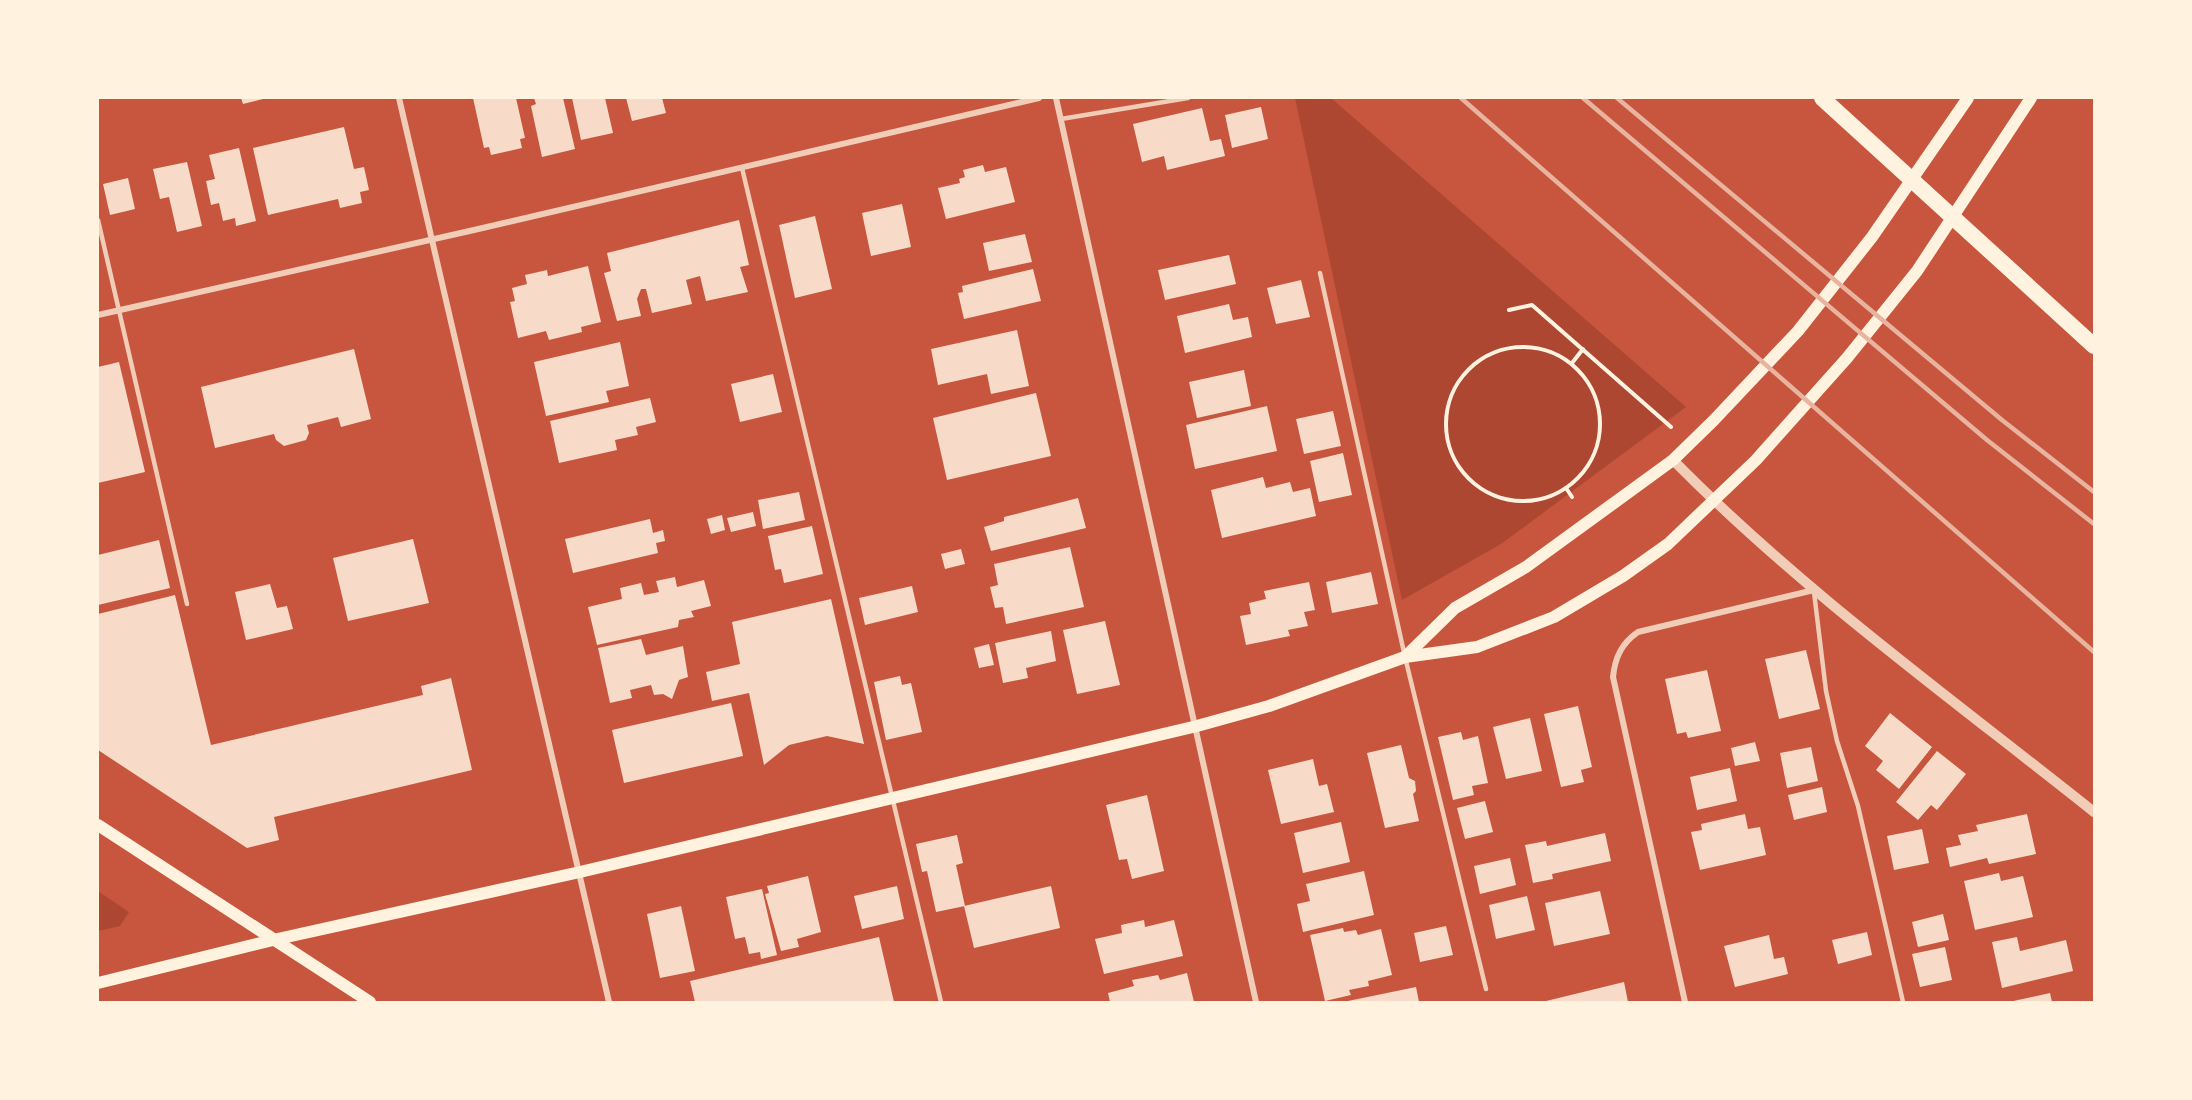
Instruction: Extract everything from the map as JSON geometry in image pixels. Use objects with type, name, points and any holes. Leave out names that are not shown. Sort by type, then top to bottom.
[{"type":"highway","points":[[1822,98],[2094,346]]},
{"type":"main road","points":[[1405,657],[1455,608],[1526,567],[1672,460],[1714,420],[1798,331],[1872,237],[1968,98]]},
{"type":"main road","points":[[98,983],[273,940],[580,872],[1197,726],[1269,706],[1405,657],[1477,647],[1554,617],[1623,576],[1668,544],[1756,460],[1847,358],[1917,271],[2031,98]]},
{"type":"main road","points":[[98,825],[370,1002]]},
{"type":"street","points":[[399,98],[609,1002]]},
{"type":"street","points":[[98,315],[1040,98]]},
{"type":"street","points":[[1056,98],[1197,726],[1256,1002]]},
{"type":"street","points":[[1672,460],[1714,501],[1814,590],[2094,812]]},
{"type":"street","points":[[1685,1002],[1613,677],[1615,663],[1627,639],[1638,632],[1814,590]]},
{"type":"lane","points":[[1061,119],[1188,98]]},
{"type":"lane","points":[[742,168],[941,1002]]},
{"type":"lane","points":[[98,220],[187,604]]},
{"type":"lane","points":[[1320,273],[1405,657],[1486,989]]},
{"type":"lane","points":[[1814,590],[1826,691],[1837,741],[1858,806],[1903,1002]]},
{"type":"path","points":[[1509,310],[1532,305],[1671,427]]},
{"type":"path","points":[[1527,346],[1551,351],[1572,363],[1588,381],[1598,403],[1600,427],[1596,451],[1584,472],[1566,488],[1542,499],[1515,501],[1489,493],[1468,477],[1453,455],[1446,429],[1449,403],[1460,378],[1479,360],[1504,349],[1527,346]]},
{"type":"path","points":[[1572,363],[1583,349]]},
{"type":"path","points":[[1566,488],[1572,497]]},
{"type":"shaded area","points":[[1295,98],[1331,98],[1686,407],[1501,544],[1402,600]]},
{"type":"shaded area","points":[[98,891],[129,912],[120,926],[98,931]]},
{"type":"building","points":[[241,98],[267,98],[243,104]]},
{"type":"building","points":[[473,98],[516,98],[525,138],[520,139],[522,148],[491,155],[489,147],[484,148]]},
{"type":"building","points":[[534,98],[563,98],[575,149],[542,157],[531,106],[536,104]]},
{"type":"building","points":[[572,98],[605,98],[613,133],[581,140]]},
{"type":"building","points":[[626,98],[662,98],[666,113],[632,121]]},
{"type":"building","points":[[1261,107],[1268,139],[1232,148],[1225,115]]},
{"type":"building","points":[[1202,108],[1210,141],[1221,139],[1225,156],[1167,170],[1164,156],[1142,162],[1133,124]]},
{"type":"building","points":[[344,127],[354,169],[364,167],[369,190],[360,192],[362,203],[340,208],[338,199],[268,215],[253,148]]},
{"type":"building","points":[[239,148],[256,221],[236,226],[235,218],[223,221],[219,203],[211,205],[206,181],[215,179],[209,155]]},
{"type":"building","points":[[187,162],[202,226],[177,232],[169,197],[160,199],[153,169]]},
{"type":"building","points":[[983,165],[985,172],[1006,167],[1015,202],[946,219],[938,188],[960,183],[959,179],[965,177],[963,170]]},
{"type":"building","points":[[128,178],[135,209],[110,215],[103,184]]},
{"type":"building","points":[[902,204],[911,247],[871,256],[862,213]]},
{"type":"building","points":[[815,216],[832,289],[795,298],[779,225]]},
{"type":"building","points":[[739,220],[749,265],[740,267],[748,292],[706,301],[700,276],[686,280],[692,304],[652,313],[646,289],[641,289],[637,299],[641,316],[617,321],[604,273],[611,271],[607,253]]},
{"type":"building","points":[[1025,234],[1032,262],[989,271],[983,243]]},
{"type":"building","points":[[1229,255],[1236,284],[1165,300],[1158,270]]},
{"type":"building","points":[[588,266],[601,322],[581,327],[582,332],[549,340],[546,331],[518,338],[510,302],[515,301],[512,288],[527,284],[525,275],[547,270],[548,276]]},
{"type":"building","points":[[1033,269],[1041,301],[964,319],[958,293],[963,292],[962,286]]},
{"type":"building","points":[[1301,280],[1310,317],[1276,324],[1267,288]]},
{"type":"building","points":[[1229,304],[1233,320],[1248,317],[1252,337],[1185,353],[1177,316]]},
{"type":"building","points":[[1017,330],[1029,386],[991,394],[987,374],[938,385],[931,349]]},
{"type":"building","points":[[620,342],[629,386],[606,391],[609,402],[546,416],[534,362]]},
{"type":"building","points":[[354,349],[371,419],[341,427],[338,417],[307,425],[309,433],[306,440],[284,446],[276,440],[274,434],[215,448],[201,387]]},
{"type":"building","points":[[119,362],[145,472],[98,483],[98,367]]},
{"type":"building","points":[[1244,370],[1251,406],[1197,418],[1189,382]]},
{"type":"building","points":[[773,374],[782,412],[740,422],[731,384]]},
{"type":"building","points":[[1036,393],[1051,456],[947,480],[933,418]]},
{"type":"building","points":[[650,398],[656,422],[636,427],[638,435],[615,440],[617,450],[559,463],[550,421]]},
{"type":"building","points":[[1267,406],[1277,451],[1195,469],[1186,425]]},
{"type":"building","points":[[1333,411],[1341,446],[1304,454],[1296,419]]},
{"type":"building","points":[[1343,453],[1352,495],[1319,502],[1310,461]]},
{"type":"building","points":[[1263,477],[1266,488],[1290,482],[1293,492],[1310,488],[1316,516],[1222,538],[1211,490]]},
{"type":"building","points":[[799,492],[805,520],[763,529],[758,500]]},
{"type":"building","points":[[1078,498],[1086,528],[991,551],[984,527],[1004,521],[1004,517]]},
{"type":"building","points":[[753,512],[756,526],[731,532],[727,518]]},
{"type":"building","points":[[722,515],[725,530],[711,534],[707,519]]},
{"type":"building","points":[[650,519],[653,533],[663,530],[665,541],[656,543],[658,553],[573,573],[565,539]]},
{"type":"building","points":[[812,526],[823,574],[784,583],[781,569],[775,570],[768,536]]},
{"type":"building","points":[[413,539],[429,603],[348,621],[333,558]]},
{"type":"building","points":[[159,540],[170,588],[98,605],[98,555]]},
{"type":"building","points":[[1070,547],[1084,607],[1006,624],[1003,607],[995,608],[990,587],[998,585],[994,564]]},
{"type":"building","points":[[961,549],[965,564],[945,569],[941,554]]},
{"type":"building","points":[[1371,572],[1378,604],[1332,613],[1326,582]]},
{"type":"building","points":[[675,577],[677,587],[704,580],[711,606],[691,611],[694,617],[679,620],[678,627],[597,645],[588,607],[622,599],[620,588],[641,583],[644,595],[659,592],[656,581]]},
{"type":"building","points":[[1309,582],[1315,610],[1304,612],[1308,626],[1288,630],[1290,636],[1246,645],[1240,616],[1251,614],[1249,603],[1266,599],[1264,591]]},
{"type":"building","points":[[270,584],[277,608],[287,606],[293,629],[246,640],[235,592]]},
{"type":"building","points":[[912,586],[918,612],[865,625],[859,598]]},
{"type":"building","points":[[175,595],[211,745],[423,695],[421,686],[451,678],[472,770],[274,817],[279,840],[247,848],[98,750],[98,614]]},
{"type":"building","points":[[831,599],[864,744],[827,736],[789,745],[764,765],[749,693],[712,701],[706,672],[740,664],[732,622]]},
{"type":"building","points":[[1105,621],[1120,685],[1077,694],[1063,630]]},
{"type":"building","points":[[1051,631],[1056,661],[1026,668],[1028,678],[1003,683],[995,643]]},
{"type":"building","points":[[641,639],[646,655],[683,646],[688,677],[679,680],[672,699],[663,694],[654,695],[651,685],[630,690],[632,698],[610,703],[598,648]]},
{"type":"building","points":[[989,644],[994,665],[979,668],[974,648]]},
{"type":"building","points":[[1806,650],[1820,709],[1779,719],[1765,659]]},
{"type":"building","points":[[1707,670],[1721,731],[1688,738],[1686,732],[1677,734],[1665,679]]},
{"type":"building","points":[[900,676],[902,685],[911,683],[922,732],[886,740],[874,682]]},
{"type":"building","points":[[731,703],[743,756],[624,783],[612,730]]},
{"type":"building","points":[[1578,706],[1592,767],[1581,770],[1584,782],[1561,787],[1544,714]]},
{"type":"building","points":[[1890,713],[1932,747],[1899,789],[1876,770],[1883,761],[1865,746]]},
{"type":"building","points":[[1530,718],[1542,771],[1506,779],[1493,727]]},
{"type":"building","points":[[1461,732],[1463,740],[1478,736],[1488,783],[1472,786],[1474,795],[1453,800],[1438,737]]},
{"type":"building","points":[[1755,742],[1760,761],[1735,766],[1731,748]]},
{"type":"building","points":[[1401,745],[1409,778],[1415,781],[1416,791],[1413,794],[1419,821],[1385,828],[1367,753]]},
{"type":"building","points":[[1811,747],[1818,781],[1787,788],[1780,753]]},
{"type":"building","points":[[1937,751],[1966,774],[1937,810],[1931,805],[1918,820],[1896,802]]},
{"type":"building","points":[[1313,759],[1319,786],[1327,784],[1334,812],[1281,824],[1268,770]]},
{"type":"building","points":[[1730,768],[1737,801],[1697,810],[1690,777]]},
{"type":"building","points":[[1822,787],[1827,812],[1794,820],[1788,795]]},
{"type":"building","points":[[1147,795],[1164,871],[1132,879],[1127,859],[1119,860],[1106,805]]},
{"type":"building","points":[[1485,801],[1493,832],[1465,839],[1457,808]]},
{"type":"building","points":[[1745,814],[1748,829],[1760,827],[1766,855],[1700,870],[1691,832],[1702,830],[1701,824]]},
{"type":"building","points":[[2027,814],[2036,854],[1989,864],[1987,858],[1950,867],[1946,848],[1961,845],[1958,835],[1978,831],[1976,825]]},
{"type":"building","points":[[1341,822],[1350,862],[1303,873],[1294,833]]},
{"type":"building","points":[[1922,829],[1929,863],[1894,870],[1887,836]]},
{"type":"building","points":[[1605,833],[1611,861],[1552,874],[1553,879],[1533,883],[1525,845],[1546,841],[1547,846]]},
{"type":"building","points":[[957,835],[963,863],[956,865],[965,906],[936,912],[927,871],[922,872],[916,844]]},
{"type":"building","points":[[1510,858],[1516,885],[1480,894],[1474,866]]},
{"type":"building","points":[[1364,871],[1374,915],[1303,932],[1297,904],[1310,901],[1306,884]]},
{"type":"building","points":[[1999,873],[2001,881],[2023,876],[2033,917],[1975,930],[1964,881]]},
{"type":"building","points":[[808,876],[821,932],[797,939],[799,947],[781,951],[765,894],[769,893],[767,886]]},
{"type":"building","points":[[897,886],[904,919],[862,929],[854,896]]},
{"type":"building","points":[[1051,886],[1060,928],[974,948],[964,906]]},
{"type":"building","points":[[762,889],[777,955],[761,959],[760,952],[749,954],[745,937],[735,939],[726,897]]},
{"type":"building","points":[[1600,891],[1610,934],[1554,946],[1545,903]]},
{"type":"building","points":[[1527,896],[1535,930],[1496,939],[1489,905]]},
{"type":"building","points":[[681,906],[695,971],[660,978],[647,914]]},
{"type":"building","points":[[1943,914],[1949,940],[1918,947],[1912,922]]},
{"type":"building","points":[[1144,920],[1145,927],[1174,920],[1183,956],[1104,974],[1095,939],[1122,933],[1121,925]]},
{"type":"building","points":[[1446,926],[1453,955],[1420,962],[1414,933]]},
{"type":"building","points":[[1343,928],[1344,932],[1356,930],[1358,935],[1381,929],[1392,975],[1368,981],[1369,986],[1349,990],[1351,995],[1325,1001],[1310,935]]},
{"type":"building","points":[[1867,932],[1872,955],[1838,964],[1832,940]]},
{"type":"building","points":[[1769,935],[1774,959],[1784,957],[1788,974],[1735,987],[1724,946]]},
{"type":"building","points":[[879,937],[894,1002],[695,1002],[690,981]]},
{"type":"building","points":[[2017,937],[2020,951],[2066,940],[2073,971],[2002,988],[1992,942]]},
{"type":"building","points":[[1945,947],[1952,980],[1920,987],[1912,954]]},
{"type":"building","points":[[1187,973],[1194,1002],[1110,1002],[1108,993],[1134,986],[1132,980],[1158,975],[1160,980]]},
{"type":"building","points":[[1624,982],[1628,1002],[1542,1002]]},
{"type":"building","points":[[1416,987],[1419,1002],[1348,1002],[1348,1001]]},
{"type":"building","points":[[2050,993],[2052,1002],[2009,1002]]},
{"type":"railway","points":[[1461,98],[2094,652]]},
{"type":"railway","points":[[1583,98],[1987,440],[2094,524]]},
{"type":"railway","points":[[1617,98],[2002,420],[2094,492]]}]
